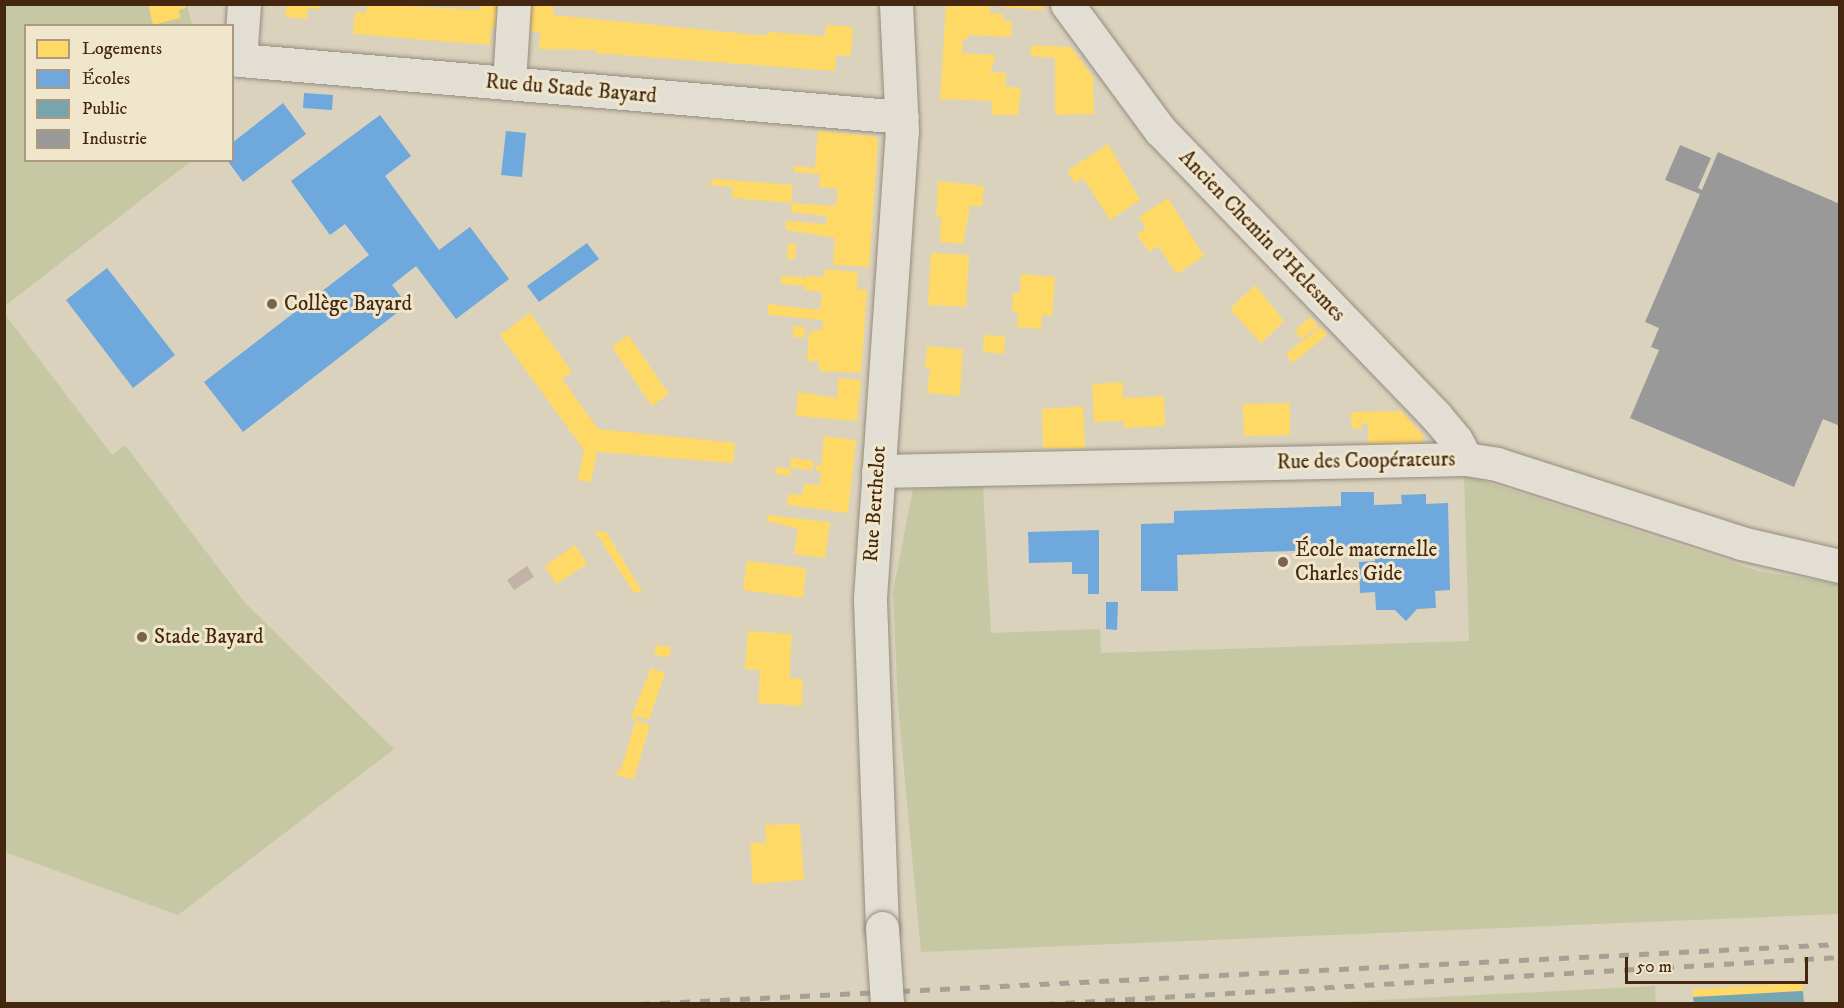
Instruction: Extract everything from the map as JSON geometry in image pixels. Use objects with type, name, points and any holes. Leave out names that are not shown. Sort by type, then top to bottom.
[{"type":"street","name":"Rue du Stade Bayard","points":[[244,4],[240,60],[902,117]]},
{"type":"street","points":[[509,84],[514,4]]},
{"type":"street","name":"Rue Berthelot","points":[[887,1004],[882,928],[870,598],[902,117],[896,4]]},
{"type":"street","name":"Ancien Chemin d'Helesmes","points":[[1067,4],[1160,130],[1436,416],[1456,440],[1466,459]]},
{"type":"street","name":"Rue des Coopérateurs","points":[[878,471],[1466,459],[1497,464],[1751,546],[1839,566]]},
{"type":"green space","points":[[5,5],[187,5],[192,24],[24,24],[24,162],[190,162],[5,306]]},
{"type":"green space","name":"Stade Bayard","points":[[4,313],[112,455],[125,445],[245,603],[394,749],[178,915],[5,852]]},
{"type":"green space","points":[[1464,475],[1758,571],[1839,584],[1839,914],[921,952],[898,706],[893,592],[913,489],[983,486],[991,633],[1100,629],[1101,653],[1469,641]]},
{"type":"green space","points":[[1655,986],[1656,1003],[1323,1003]]},
{"type":"building: Logements","points":[[148,4],[185,4],[186,8],[179,10],[180,18],[153,24]]},
{"type":"building: Logements","points":[[320,4],[320,9],[308,8],[307,19],[285,17],[286,5]]},
{"type":"building: Logements","points":[[367,4],[480,10],[481,4],[508,4],[506,29],[491,28],[490,45],[353,34],[355,12],[366,13]]},
{"type":"building: Logements","points":[[527,4],[554,4],[553,15],[758,35],[768,35],[768,32],[825,36],[826,25],[853,27],[851,56],[836,55],[835,71],[595,53],[596,50],[539,49],[540,32],[525,31]]},
{"type":"building: Logements","points":[[946,4],[982,4],[990,7],[990,13],[1004,14],[1003,21],[1012,21],[1011,37],[968,35],[967,39],[963,39],[962,53],[996,55],[990,72],[1006,73],[1005,86],[1021,88],[1018,115],[991,115],[992,101],[940,99]]},
{"type":"building: Logements","points":[[1002,4],[1040,4],[1044,10],[1002,7]]},
{"type":"building: Logements","points":[[1031,45],[1071,47],[1093,77],[1094,114],[1055,115],[1055,58],[1031,56]]},
{"type":"building: Logements","points":[[818,131],[875,136],[878,140],[869,267],[833,265],[835,238],[786,230],[786,221],[826,224],[827,216],[791,212],[791,203],[836,206],[838,189],[819,187],[820,174],[794,172],[794,166],[815,168]]},
{"type":"building: Logements","points":[[1108,144],[1140,200],[1110,220],[1083,178],[1075,183],[1067,171]]},
{"type":"building: Logements","points":[[715,179],[793,185],[791,203],[732,198],[733,187],[707,185]]},
{"type":"building: Logements","points":[[938,181],[984,186],[982,206],[970,206],[963,244],[940,242],[941,217],[936,217]]},
{"type":"building: Logements","points":[[1168,198],[1204,256],[1177,274],[1158,246],[1149,252],[1137,234],[1146,228],[1139,217]]},
{"type":"building: Logements","points":[[788,244],[796,244],[795,259],[787,259]]},
{"type":"building: Logements","points":[[931,253],[969,255],[966,307],[928,305]]},
{"type":"building: Logements","points":[[825,269],[858,272],[857,289],[867,290],[861,373],[819,371],[819,361],[807,361],[809,332],[822,329],[823,320],[768,315],[768,304],[820,310],[822,292],[804,290],[805,286],[781,284],[782,276],[803,277],[805,281],[806,276],[824,277]]},
{"type":"building: Logements","points":[[1021,274],[1055,277],[1052,316],[1042,315],[1041,329],[1017,327],[1018,313],[1012,312],[1013,293],[1020,294]]},
{"type":"building: Logements","points":[[1255,285],[1284,321],[1261,343],[1230,309]]},
{"type":"building: Logements","points":[[530,313],[572,372],[562,379],[598,429],[735,443],[733,463],[597,452],[591,482],[578,480],[584,450],[500,335]]},
{"type":"building: Logements","points":[[1311,317],[1318,326],[1301,339],[1295,330]]},
{"type":"building: Logements","points":[[793,326],[805,327],[804,338],[793,337]]},
{"type":"building: Logements","points":[[1321,326],[1327,335],[1293,363],[1286,354]]},
{"type":"building: Logements","points":[[628,335],[669,394],[652,406],[612,347]]},
{"type":"building: Logements","points":[[984,335],[1005,336],[1004,354],[983,352]]},
{"type":"building: Logements","points":[[927,346],[963,349],[960,396],[927,393],[930,368],[925,368]]},
{"type":"building: Logements","points":[[838,378],[861,380],[857,421],[796,416],[798,392],[837,398]]},
{"type":"building: Logements","points":[[1123,382],[1123,398],[1164,396],[1165,426],[1124,428],[1124,421],[1094,422],[1092,384]]},
{"type":"building: Logements","points":[[1290,403],[1290,435],[1244,436],[1243,404]]},
{"type":"building: Logements","points":[[1083,406],[1085,448],[1043,448],[1042,409]]},
{"type":"building: Logements","points":[[1401,411],[1424,436],[1420,445],[1368,445],[1368,423],[1362,423],[1362,429],[1351,428],[1351,412]]},
{"type":"building: Logements","points":[[824,436],[856,440],[848,513],[787,505],[788,494],[802,495],[804,484],[820,485],[821,471],[816,471],[816,465],[821,466]]},
{"type":"building: Logements","points":[[791,458],[814,461],[813,470],[790,468]]},
{"type":"building: Logements","points":[[776,467],[791,469],[790,476],[775,474]]},
{"type":"building: Logements","points":[[767,515],[830,522],[825,558],[794,554],[798,529],[767,521]]},
{"type":"building: Logements","points":[[595,531],[606,532],[643,593],[633,592]]},
{"type":"building: Logements","points":[[575,545],[587,564],[556,584],[545,566]]},
{"type":"building: Logements","points":[[747,561],[806,568],[803,598],[743,590]]},
{"type":"building: Logements","points":[[748,631],[792,634],[789,678],[803,679],[802,706],[758,703],[760,670],[745,669]]},
{"type":"building: Logements","points":[[656,645],[671,647],[669,657],[654,655]]},
{"type":"building: Logements","points":[[651,668],[665,673],[649,720],[637,716],[636,720],[631,718]]},
{"type":"building: Logements","points":[[636,720],[650,725],[634,779],[618,776],[616,772],[621,769]]},
{"type":"building: Logements","points":[[800,824],[804,880],[753,884],[750,843],[766,843],[765,825]]},
{"type":"building: Logements","points":[[1803,983],[1803,991],[1693,997],[1693,989]]},
{"type":"building: Écoles","points":[[304,93],[333,95],[332,110],[303,108]]},
{"type":"building: Écoles","points":[[283,103],[306,134],[243,182],[228,162],[234,162],[234,141]]},
{"type":"building: Écoles","points":[[380,115],[411,156],[385,176],[439,250],[470,227],[509,279],[456,319],[416,266],[392,285],[407,305],[243,432],[204,382],[369,255],[345,224],[330,235],[291,181]]},
{"type":"building: Écoles","points":[[506,131],[526,133],[522,177],[501,175]]},
{"type":"building: Écoles","points":[[587,243],[599,259],[539,302],[527,286]]},
{"type":"building: Écoles","points":[[107,268],[175,355],[133,388],[66,300]]},
{"type":"building: Écoles","points":[[1341,492],[1374,492],[1374,505],[1402,504],[1401,495],[1426,494],[1426,504],[1448,503],[1450,590],[1435,591],[1436,608],[1417,609],[1406,621],[1395,610],[1376,610],[1375,592],[1360,593],[1359,562],[1375,561],[1374,548],[1177,555],[1178,591],[1141,591],[1141,524],[1174,523],[1174,511],[1341,506]]},
{"type":"building: Écoles","points":[[1099,530],[1099,594],[1088,594],[1088,574],[1072,574],[1072,562],[1029,563],[1028,532]]},
{"type":"building: Écoles","points":[[1106,602],[1118,602],[1117,630],[1106,629]]},
{"type":"building: Public","points":[[1803,991],[1804,1004],[1694,1004],[1693,997]]},
{"type":"building: Industrie","points":[[1680,145],[1711,158],[1698,188],[1702,190],[1718,152],[1840,204],[1840,426],[1823,419],[1794,487],[1630,418],[1659,350],[1651,347],[1659,328],[1645,322],[1700,194],[1665,180]]},
{"type":"building: Autres","points":[[527,566],[534,577],[514,590],[507,580]]},
{"type":"railway","points":[[640,1004],[1840,944]]},
{"type":"railway","points":[[1045,1004],[1840,957]]},
{"type":"place","name":"Collège Bayard","points":[[272,304]]},
{"type":"place","name":"École maternelle Charles Gide","points":[[1283,562]]},
{"type":"place","name":"Stade Bayard","points":[[142,637]]}]
